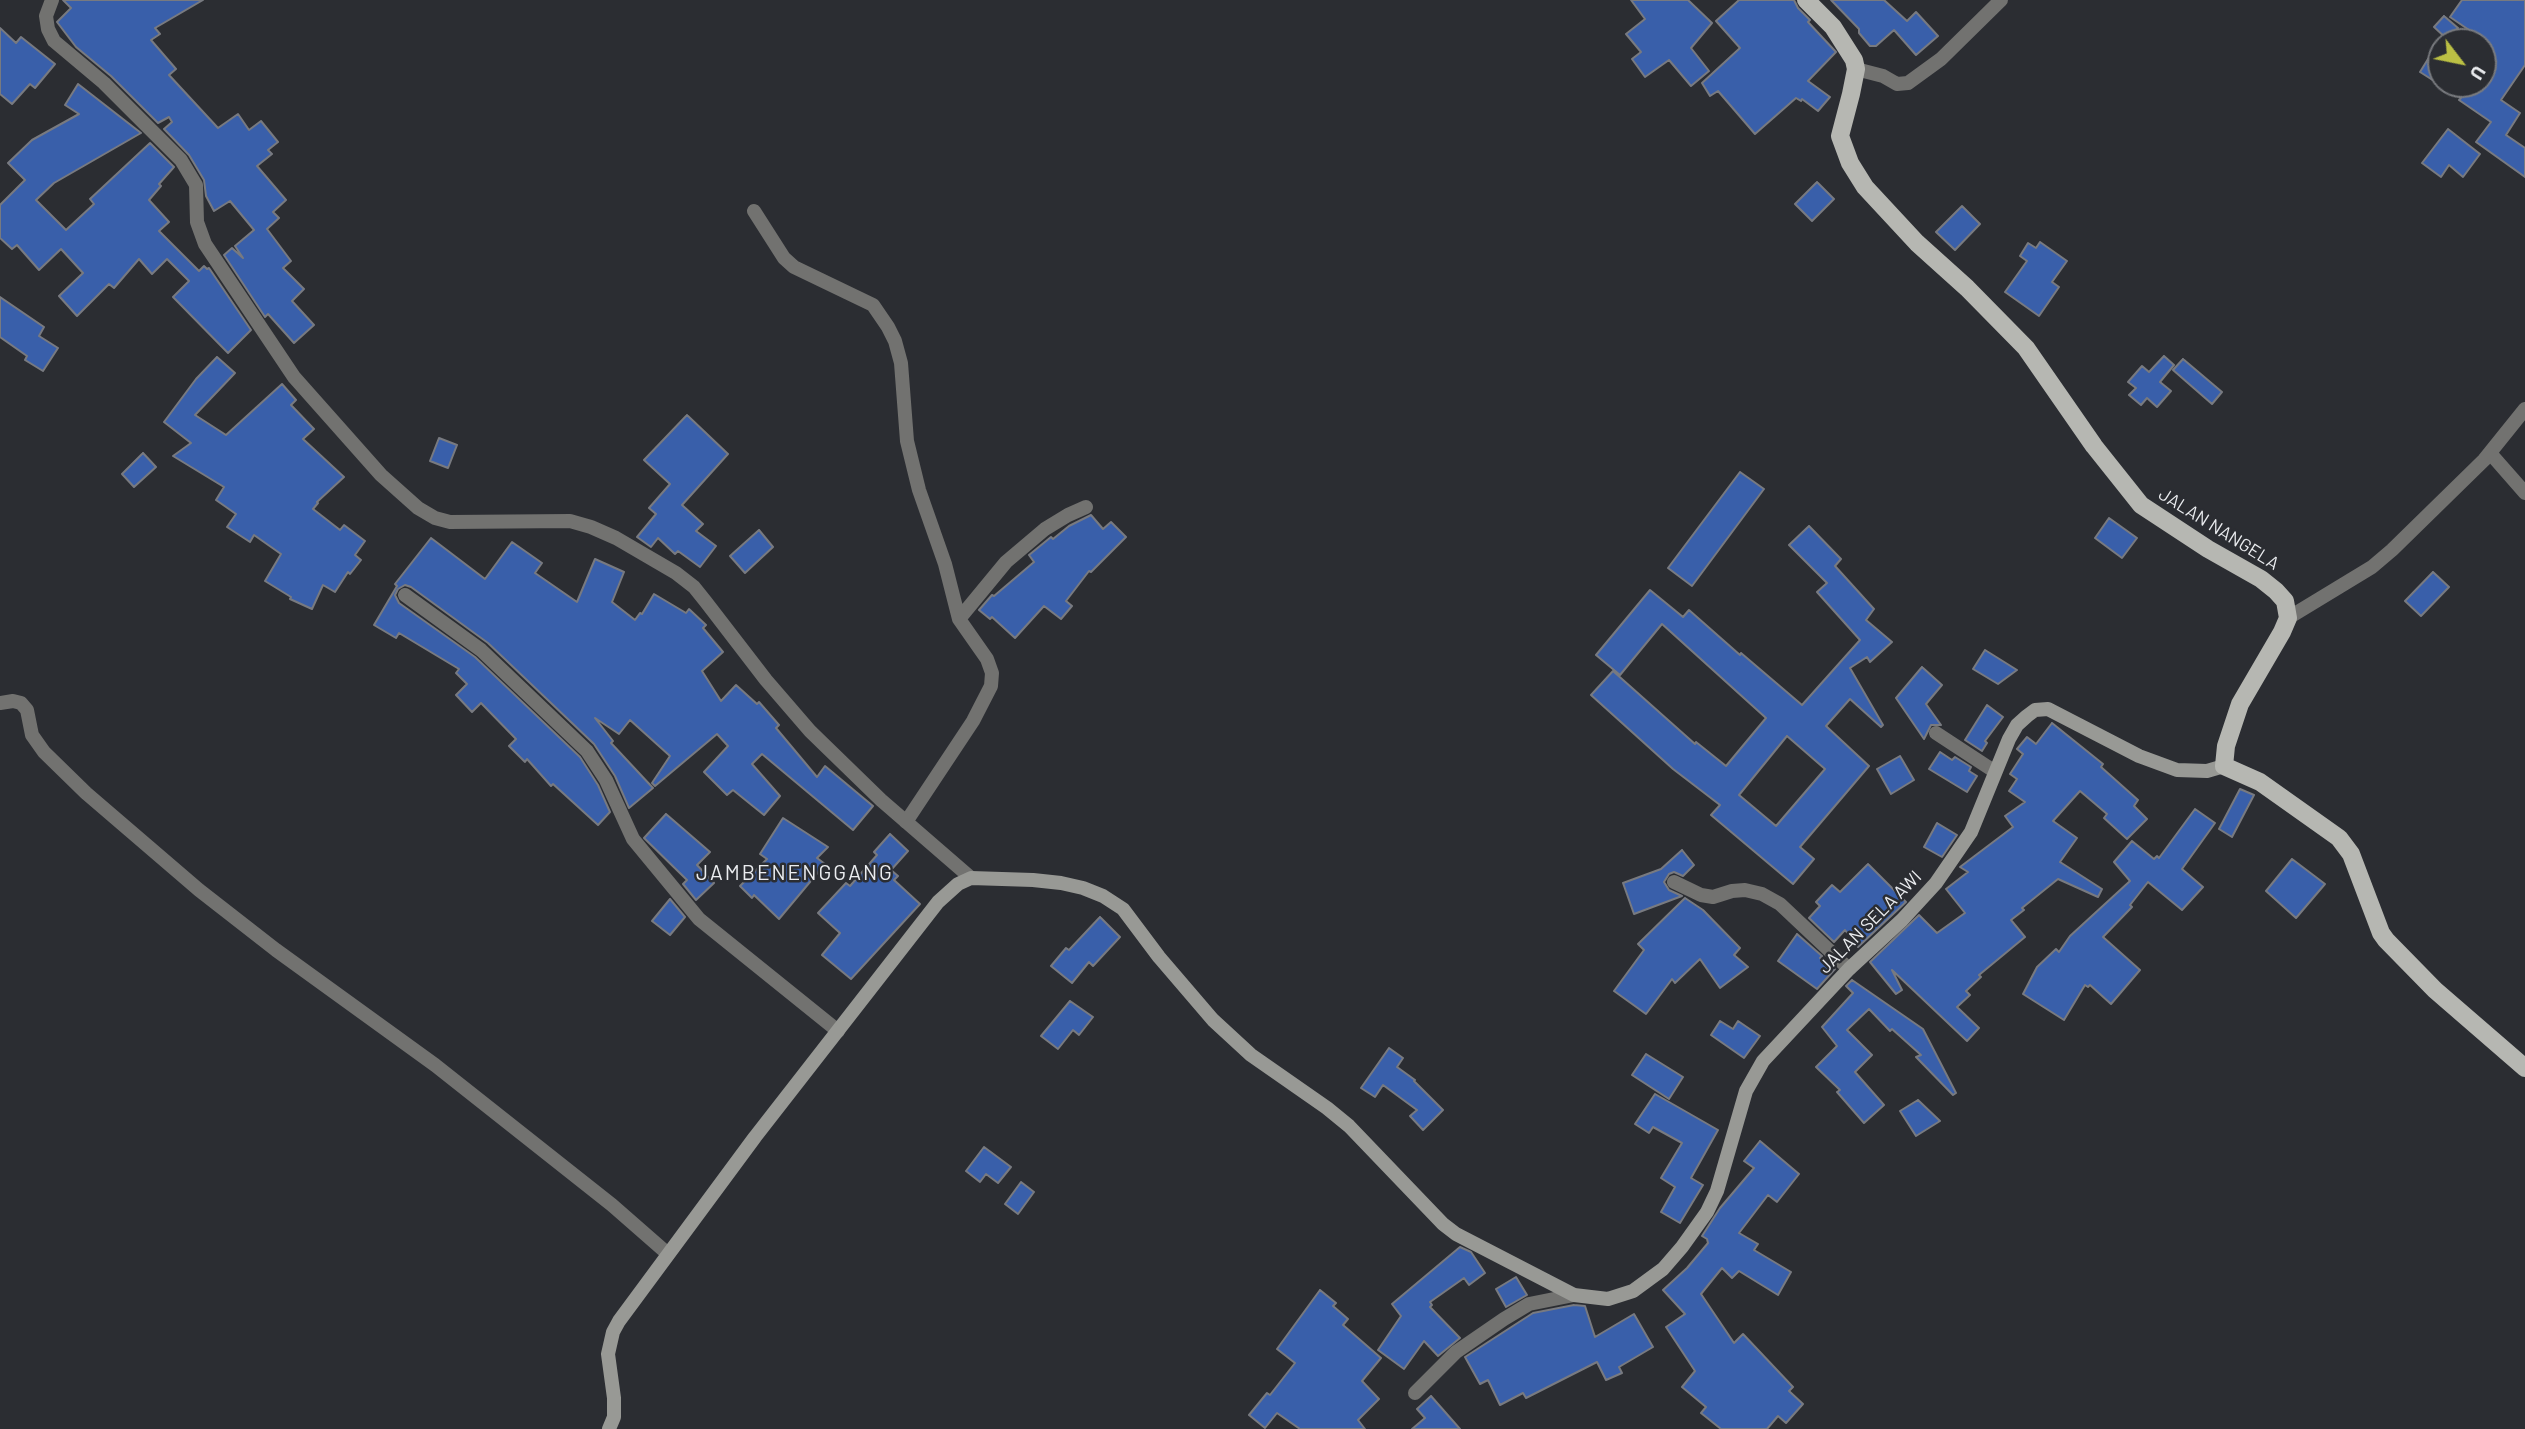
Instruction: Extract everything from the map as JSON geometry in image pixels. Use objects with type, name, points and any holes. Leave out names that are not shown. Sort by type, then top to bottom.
[{"type":"main road","points":[[1806,0],[1820,12],[1843,40],[1856,69]]},
{"type":"main road","name":"JALAN NANGELA","points":[[1856,69],[1840,136],[1850,163],[1865,187],[1917,243],[2026,348],[2094,446],[2141,505],[2277,591],[2284,601],[2288,618]]},
{"type":"main road","points":[[2288,618],[2240,704],[2226,746],[2224,766],[2260,782],[2339,838],[2351,854],[2386,940],[2435,990],[2525,1068]]},
{"type":"street","points":[[52,0],[46,16],[54,41],[104,83],[181,160],[196,185],[197,222],[205,244],[294,377],[381,475],[418,508],[435,518],[450,522],[570,521],[616,538],[676,573],[694,587],[766,680],[810,731],[906,822],[971,878]]},
{"type":"street","points":[[1856,69],[1883,76],[1897,84],[1908,83],[1941,59],[2001,0]]},
{"type":"street","points":[[754,211],[784,258],[794,267],[873,305],[895,341],[901,363],[907,441],[919,490],[946,564],[959,619],[987,659],[992,673],[993,680],[973,721],[906,822]]},
{"type":"street","points":[[2288,618],[2372,567],[2392,550],[2490,453],[2525,409]]},
{"type":"street","points":[[2490,453],[2525,493]]},
{"type":"street","points":[[959,619],[1006,562],[1045,529],[1068,514],[1086,507]]},
{"type":"street","points":[[405,595],[481,650],[587,751],[606,779],[632,839],[699,919],[838,1031]]},
{"type":"street","points":[[0,703],[21,703],[27,710],[32,735],[44,752],[86,793],[199,890],[276,950],[435,1065],[612,1205],[668,1254]]},
{"type":"street","name":"JALAN SELA AWI","points":[[1574,1295],[1608,1299],[1633,1291],[1663,1269],[1682,1247],[1707,1212],[1717,1191],[1746,1091],[1763,1061],[1849,969],[1902,920],[1936,883],[1971,831],[1994,771],[2017,725],[2035,710],[2059,713],[2138,756],[2177,771],[2207,771],[2224,766]]},
{"type":"street","points":[[1936,733],[1994,771]]},
{"type":"street","points":[[609,1429],[614,1417],[614,1398],[608,1354],[613,1332],[619,1321],[755,1137],[938,902],[958,884],[971,878],[1061,883],[1103,896],[1123,909],[1159,957],[1213,1020],[1251,1055],[1349,1126],[1443,1224],[1456,1234],[1574,1295]]},
{"type":"street","points":[[1674,882],[1701,895],[1713,897],[1745,890],[1762,894],[1780,904],[1849,969]]},
{"type":"street","points":[[1415,1393],[1456,1352],[1504,1319],[1529,1304],[1574,1295]]},
{"type":"building","points":[[63,0],[203,0],[155,28],[160,34],[151,40],[176,69],[169,75],[218,128],[238,114],[249,130],[261,121],[278,142],[268,150],[272,154],[257,166],[286,200],[273,212],[279,218],[267,229],[291,261],[283,268],[304,289],[292,301],[314,325],[294,343],[268,314],[265,317],[224,255],[232,248],[243,258],[235,246],[254,230],[230,201],[214,211],[206,196],[204,180],[189,155],[164,129],[172,122],[169,117],[158,123],[111,76],[76,47],[57,22],[71,8]]},
{"type":"building","points":[[1631,0],[1688,0],[1712,23],[1691,48],[1709,71],[1691,86],[1669,60],[1645,77],[1632,59],[1641,52],[1626,34],[1645,19]]},
{"type":"building","points":[[1739,0],[1794,0],[1810,20],[1808,22],[1836,52],[1808,81],[1830,97],[1818,111],[1802,99],[1801,101],[1796,98],[1755,134],[1718,91],[1710,96],[1702,83],[1740,48],[1716,21]]},
{"type":"building","points":[[1831,0],[1884,0],[1907,21],[1916,12],[1938,36],[1916,55],[1894,30],[1876,46],[1870,46],[1859,33],[1859,29]]},
{"type":"building","points":[[2462,0],[2525,0],[2525,65],[2501,100],[2520,113],[2506,135],[2525,148],[2525,177],[2476,142],[2491,122],[2459,100],[2497,98],[2497,28],[2466,28],[2450,17]]},
{"type":"building","points":[[2444,16],[2458,28],[2435,28]]},
{"type":"building","points":[[0,28],[16,43],[21,37],[55,64],[35,88],[30,84],[12,104],[0,94]]},
{"type":"building","points":[[2427,61],[2427,76],[2420,72]]},
{"type":"building","points":[[78,84],[141,133],[54,183],[36,200],[66,230],[94,204],[90,199],[150,143],[174,167],[149,200],[169,222],[159,231],[199,271],[204,266],[209,268],[251,330],[228,353],[173,297],[189,281],[167,259],[152,274],[139,259],[114,288],[109,284],[77,316],[59,296],[83,273],[61,249],[39,270],[17,245],[12,249],[0,238],[0,205],[25,180],[8,163],[32,140],[79,114],[65,105]]},
{"type":"building","points":[[2448,129],[2480,154],[2463,177],[2449,165],[2441,177],[2422,163]]},
{"type":"building","points":[[1817,182],[1834,199],[1812,221],[1795,204]]},
{"type":"building","points":[[1962,206],[1980,224],[1955,250],[1936,232]]},
{"type":"building","points":[[2040,242],[2067,261],[2052,282],[2059,287],[2039,316],[2005,292],[2027,261],[2020,256],[2028,243],[2036,248]]},
{"type":"building","points":[[0,297],[44,327],[39,336],[58,348],[43,371],[25,360],[27,356],[0,337]]},
{"type":"building","points":[[2164,356],[2174,365],[2160,382],[2171,391],[2157,407],[2147,398],[2141,405],[2129,395],[2136,388],[2128,382],[2142,366],[2149,372]]},
{"type":"building","points":[[217,357],[235,373],[195,415],[226,435],[282,384],[296,400],[291,405],[314,429],[303,439],[344,477],[313,509],[340,530],[344,525],[365,541],[355,555],[361,560],[350,574],[348,572],[335,592],[323,585],[312,609],[290,599],[291,597],[265,581],[281,554],[254,535],[250,542],[227,527],[236,514],[216,500],[224,487],[173,456],[191,443],[164,422],[196,379]]},
{"type":"building","points":[[2183,359],[2222,392],[2212,404],[2173,370]]},
{"type":"building","points":[[687,415],[728,454],[682,505],[703,524],[696,531],[716,546],[700,567],[678,551],[675,554],[658,538],[651,547],[637,537],[656,514],[649,508],[670,484],[644,460]]},
{"type":"building","points":[[439,438],[457,445],[448,468],[430,461]]},
{"type":"building","points":[[143,453],[156,467],[134,487],[122,474]]},
{"type":"building","points":[[1740,472],[1764,489],[1692,586],[1668,568]]},
{"type":"building","points":[[1091,515],[1103,529],[1111,522],[1126,537],[1089,571],[1066,601],[1072,606],[1061,619],[1044,606],[1015,638],[992,617],[990,619],[979,610],[992,595],[1034,562],[1029,555],[1051,537],[1053,539],[1069,526]]},
{"type":"building","points":[[2109,518],[2137,538],[2122,558],[2095,538]]},
{"type":"building","points":[[1809,526],[1841,559],[1835,566],[1874,609],[1866,620],[1892,642],[1870,662],[1867,657],[1850,668],[1883,725],[1881,727],[1850,699],[1826,726],[1869,766],[1800,847],[1814,859],[1793,884],[1711,815],[1720,805],[1673,769],[1591,695],[1613,671],[1695,744],[1696,742],[1726,766],[1766,718],[1662,624],[1620,675],[1596,655],[1650,590],[1683,617],[1689,610],[1802,705],[1860,640],[1817,592],[1827,583],[1789,545]],"holes":[[[1787,736],[1825,769],[1776,826],[1739,795]]]},
{"type":"building","points":[[759,530],[773,547],[745,573],[730,556]]},
{"type":"building","points":[[431,538],[485,579],[512,542],[542,563],[535,573],[577,602],[595,559],[624,572],[612,602],[635,620],[642,614],[654,594],[686,613],[689,609],[706,625],[703,628],[723,652],[702,671],[721,701],[736,685],[757,704],[759,702],[779,725],[776,728],[817,777],[825,766],[873,806],[853,830],[762,754],[752,764],[780,796],[764,815],[733,790],[727,795],[704,772],[728,746],[717,734],[655,786],[652,783],[670,756],[630,720],[619,734],[595,718],[613,741],[611,743],[653,788],[629,808],[615,776],[594,744],[488,643],[411,587],[405,585],[398,589],[395,595],[399,603],[475,657],[580,757],[598,785],[610,812],[598,825],[553,784],[551,786],[527,759],[525,762],[509,746],[516,739],[481,703],[472,712],[456,695],[467,684],[456,673],[459,669],[399,633],[396,638],[374,625],[397,586],[395,584]]},
{"type":"building","points":[[2433,572],[2449,587],[2421,616],[2405,601]]},
{"type":"building","points":[[1985,650],[2017,670],[1998,684],[1973,669]]},
{"type":"building","points":[[1922,667],[1942,685],[1926,704],[1941,725],[1931,725],[1924,739],[1896,698]]},
{"type":"building","points":[[1987,705],[2003,717],[1985,741],[1987,743],[1982,751],[1965,740]]},
{"type":"building","points":[[2052,723],[2103,764],[2101,767],[2138,800],[2134,806],[2147,819],[2127,839],[2104,818],[2107,814],[2080,791],[2053,821],[2077,838],[2060,862],[2102,889],[2098,897],[2058,879],[2011,920],[2025,937],[1979,975],[1981,977],[1966,991],[1970,995],[1957,1007],[1979,1028],[1967,1041],[1892,970],[1902,990],[1896,994],[1870,962],[1919,915],[1937,933],[1965,913],[1946,889],[1968,872],[1960,867],[2013,827],[2005,816],[2025,802],[2009,791],[2017,779],[2010,774],[2023,754],[2017,749],[2027,737],[2036,744]]},
{"type":"building","points":[[1940,752],[1971,767],[1969,771],[1977,776],[1967,792],[1929,769]]},
{"type":"building","points":[[1900,756],[1914,780],[1891,794],[1877,769]]},
{"type":"building","points":[[2240,789],[2254,795],[2232,837],[2219,829]]},
{"type":"building","points":[[2195,809],[2215,823],[2182,869],[2203,887],[2182,910],[2148,882],[2130,905],[2132,907],[2103,937],[2140,970],[2111,1004],[2090,985],[2085,985],[2064,1020],[2023,994],[2037,967],[2056,949],[2059,952],[2070,936],[2130,881],[2114,862],[2132,841],[2154,859],[2157,856],[2159,858]]},
{"type":"building","points":[[666,814],[710,852],[697,865],[714,883],[696,900],[683,884],[687,880],[644,838]]},
{"type":"building","points":[[783,818],[828,847],[817,858],[825,864],[779,919],[754,895],[752,898],[740,886],[767,859],[760,854]]},
{"type":"building","points":[[1937,823],[1957,835],[1942,857],[1924,847]]},
{"type":"building","points":[[890,834],[908,851],[891,870],[898,876],[894,880],[920,904],[851,979],[822,955],[840,933],[818,913],[846,883],[850,886],[877,855],[874,852]]},
{"type":"building","points":[[1682,850],[1694,865],[1683,876],[1674,872],[1669,874],[1664,882],[1669,890],[1682,896],[1634,914],[1623,883],[1661,869]]},
{"type":"building","points":[[2292,859],[2325,884],[2296,918],[2266,891]]},
{"type":"building","points":[[1868,864],[1906,902],[1858,947],[1845,930],[1834,942],[1809,918],[1820,906],[1816,902],[1832,885],[1840,892]]},
{"type":"building","points":[[1685,898],[1703,910],[1740,948],[1734,955],[1748,967],[1720,988],[1700,959],[1675,983],[1672,979],[1646,1014],[1614,991],[1644,950],[1638,944]]},
{"type":"building","points":[[670,899],[685,917],[670,935],[652,921]]},
{"type":"building","points":[[1100,917],[1120,937],[1093,966],[1089,962],[1072,983],[1051,966],[1066,948],[1069,950]]},
{"type":"building","points":[[1797,934],[1835,969],[1817,989],[1778,961]]},
{"type":"building","points":[[1852,980],[1923,1029],[1956,1093],[1953,1095],[1916,1057],[1921,1055],[1892,1029],[1890,1031],[1869,1009],[1847,1030],[1872,1055],[1855,1072],[1884,1105],[1864,1123],[1837,1092],[1840,1090],[1816,1067],[1837,1046],[1822,1027],[1853,993],[1846,986]]},
{"type":"building","points":[[1070,1001],[1093,1017],[1079,1035],[1073,1030],[1058,1049],[1041,1036]]},
{"type":"building","points":[[1720,1021],[1733,1029],[1738,1021],[1760,1036],[1744,1058],[1711,1035]]},
{"type":"building","points":[[1389,1048],[1403,1058],[1397,1067],[1415,1080],[1443,1110],[1423,1130],[1410,1116],[1417,1110],[1383,1085],[1375,1097],[1361,1088]]},
{"type":"building","points":[[1646,1054],[1683,1077],[1669,1099],[1632,1075]]},
{"type":"building","points":[[1655,1094],[1718,1130],[1691,1178],[1703,1185],[1680,1223],[1661,1212],[1675,1187],[1661,1178],[1682,1143],[1653,1127],[1649,1133],[1635,1124]]},
{"type":"building","points":[[1918,1100],[1940,1121],[1916,1136],[1900,1111]]},
{"type":"building","points":[[1760,1141],[1799,1174],[1777,1202],[1768,1195],[1739,1233],[1758,1244],[1754,1250],[1791,1272],[1778,1295],[1739,1271],[1732,1278],[1722,1268],[1701,1294],[1734,1343],[1743,1334],[1793,1387],[1789,1391],[1803,1404],[1786,1423],[1778,1416],[1767,1429],[1721,1429],[1701,1413],[1706,1407],[1682,1387],[1695,1371],[1666,1327],[1685,1314],[1663,1290],[1687,1268],[1708,1243],[1702,1236],[1720,1208],[1754,1168],[1744,1161]]},
{"type":"building","points":[[984,1147],[1011,1167],[998,1183],[986,1174],[980,1182],[966,1171]]},
{"type":"building","points":[[1021,1182],[1034,1192],[1018,1214],[1005,1204]]},
{"type":"building","points":[[1460,1247],[1471,1252],[1485,1273],[1469,1285],[1464,1278],[1430,1302],[1430,1307],[1460,1338],[1438,1356],[1424,1341],[1404,1369],[1378,1350],[1401,1316],[1392,1304]]},
{"type":"building","points":[[1516,1277],[1527,1295],[1506,1307],[1496,1289]]},
{"type":"building","points":[[1320,1290],[1336,1303],[1333,1306],[1348,1319],[1343,1325],[1381,1358],[1362,1381],[1379,1399],[1358,1420],[1365,1429],[1300,1429],[1277,1413],[1265,1428],[1249,1415],[1267,1393],[1270,1395],[1295,1363],[1277,1349]]},
{"type":"building","points":[[1574,1305],[1585,1306],[1595,1337],[1634,1314],[1653,1347],[1619,1367],[1622,1373],[1606,1380],[1597,1362],[1526,1398],[1523,1393],[1500,1405],[1488,1380],[1480,1384],[1465,1357],[1533,1313]]},
{"type":"building","points":[[1431,1396],[1460,1429],[1412,1429],[1425,1418],[1417,1409]]},
{"type":"district","name":"JAMBENENGGANG","points":[[795,873]]}]
